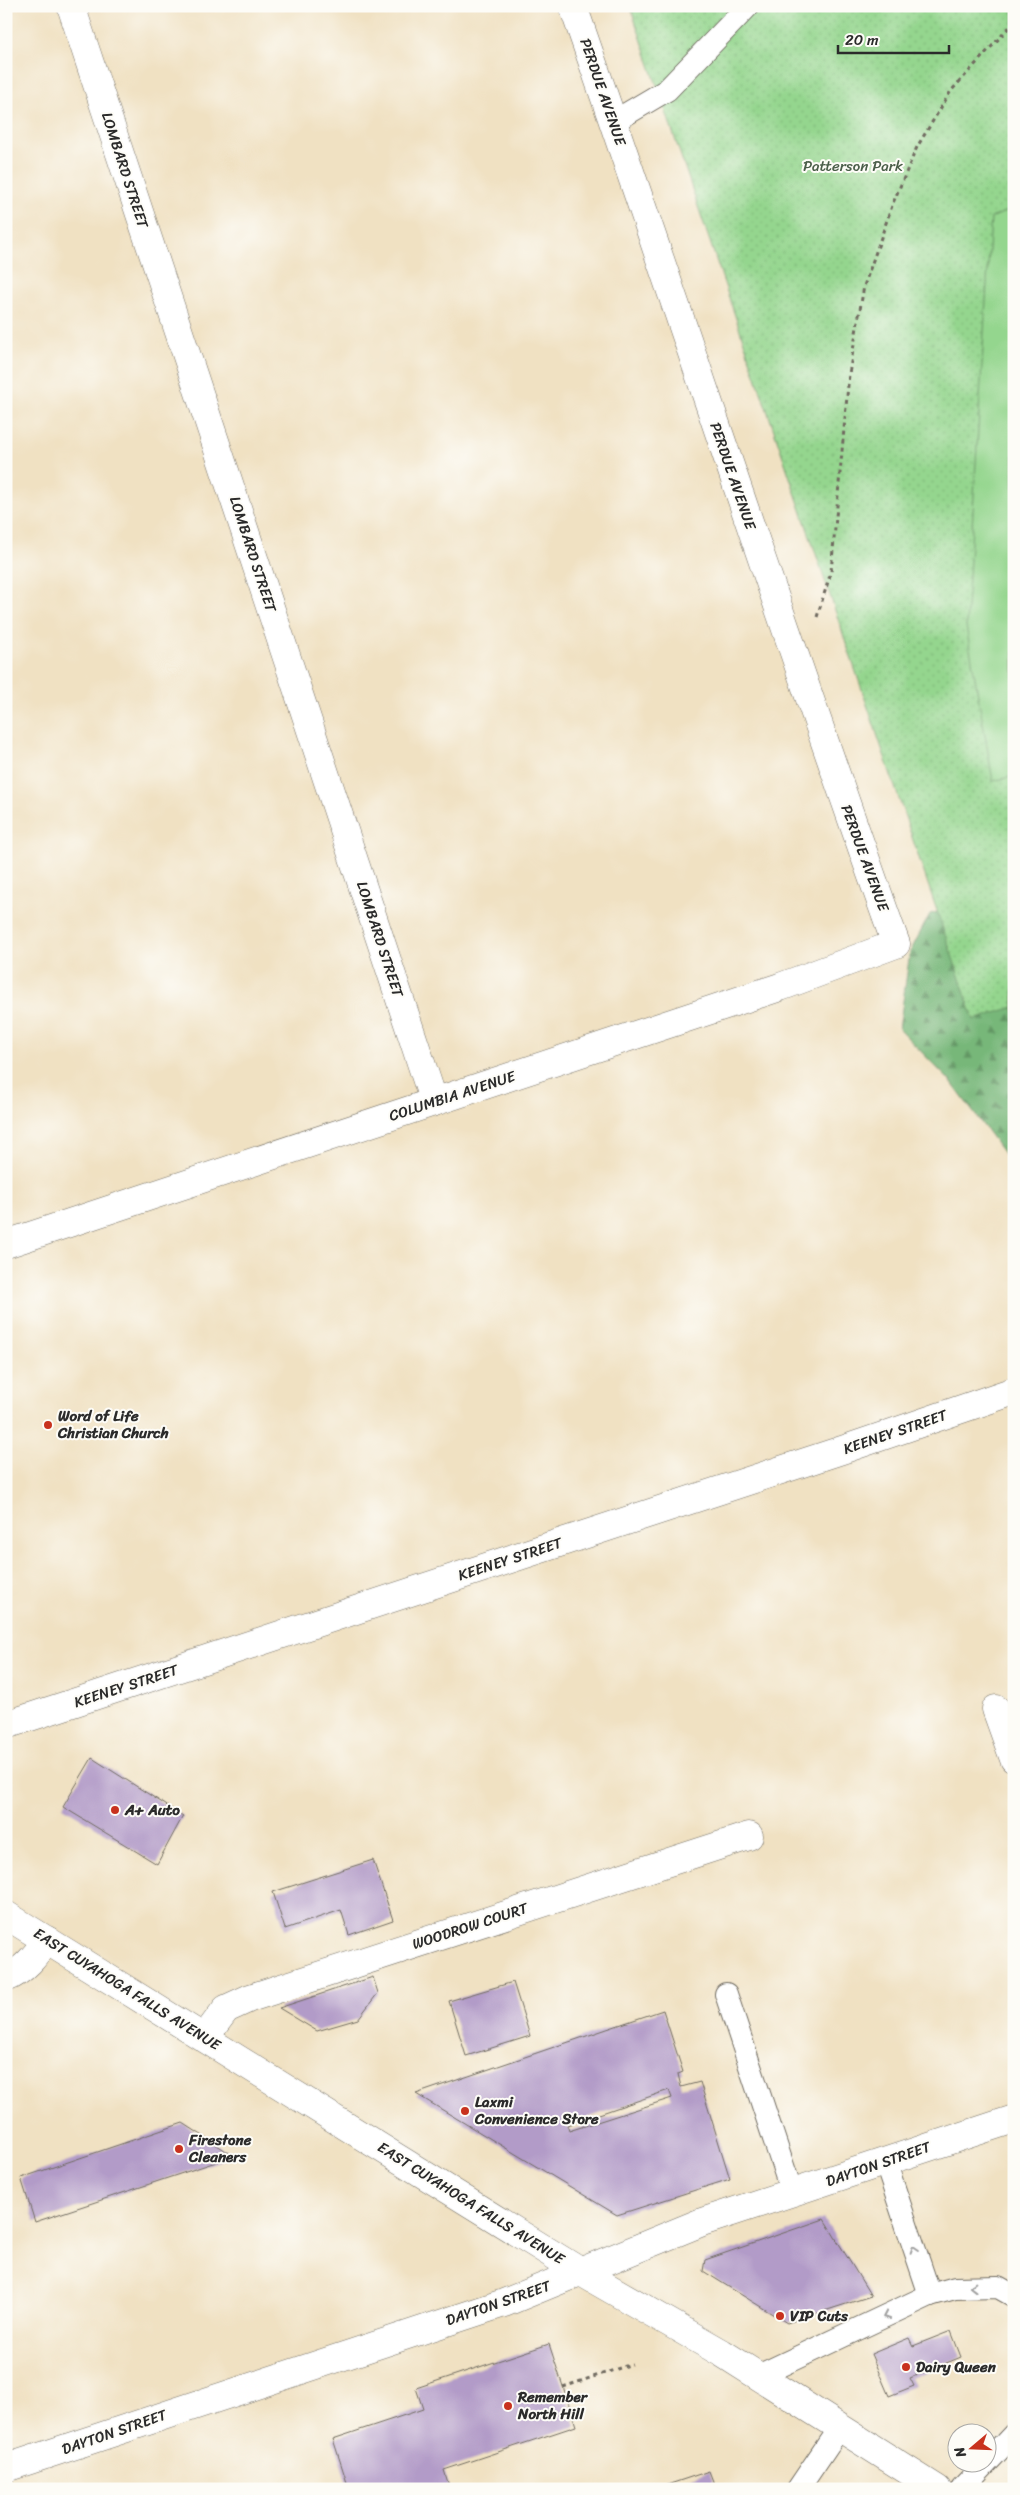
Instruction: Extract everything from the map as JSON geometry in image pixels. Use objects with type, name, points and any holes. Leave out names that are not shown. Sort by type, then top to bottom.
[{"type":"street","name":"LOMBARD STREET","points":[[71,6],[434,1102]]},
{"type":"street","name":"PERDUE AVENUE","points":[[573,6],[788,638],[896,944]]},
{"type":"street","name":"COLUMBIA AVENUE","points":[[6,1244],[780,987],[896,944]]},
{"type":"street","name":"KEENEY STREET","points":[[6,1725],[842,1450],[1014,1391]]},
{"type":"street","points":[[996,1710],[1014,1759]]},
{"type":"street","name":"WOODROW COURT","points":[[205,2037],[226,2009],[250,1998],[749,1836]]},
{"type":"street","name":"EAST CUYAHOGA FALLS AVENUE","points":[[6,1915],[581,2272],[758,2376],[937,2489]]},
{"type":"street","points":[[6,1978],[13,1975],[34,1958],[47,1940]]},
{"type":"street","name":"DAYTON STREET","points":[[6,2468],[504,2303],[702,2222],[1014,2119]]},
{"type":"lane","points":[[613,122],[667,90],[748,6]]},
{"type":"lane","points":[[726,1994],[792,2193]]},
{"type":"lane","points":[[885,2161],[930,2295]]},
{"type":"lane","points":[[758,2376],[930,2295],[955,2288],[998,2287],[1014,2296]]},
{"type":"lane","points":[[798,2489],[840,2427]]},
{"type":"lane","points":[[962,2489],[1014,2434]]},
{"type":"path","points":[[788,638],[819,616],[831,572],[849,374],[864,286],[893,203],[917,147],[951,91],[1014,22]]},
{"type":"path","points":[[563,2387],[632,2364]]},
{"type":"green space","name":"Patterson Park","points":[[630,6],[1014,6],[1014,1007],[974,1020]]},
{"type":"green space","points":[[1014,208],[1014,776],[993,781],[966,626],[991,218]]},
{"type":"green space","points":[[1014,882],[1014,1167],[951,1082],[899,1029],[910,952],[930,914],[990,898]]},
{"type":"building","points":[[92,1758],[183,1816],[157,1864],[63,1807]]},
{"type":"building","points":[[373,1860],[393,1920],[349,1935],[341,1910],[285,1929],[273,1892]]},
{"type":"building","points":[[373,1977],[378,1993],[358,2019],[317,2031],[279,2008]]},
{"type":"building","points":[[513,1982],[530,2036],[466,2056],[449,2001]]},
{"type":"building","points":[[663,2010],[683,2072],[678,2074],[681,2087],[700,2082],[730,2179],[617,2215],[416,2094]],"holes":[[[669,2090],[672,2098],[569,2131],[567,2125]]]},
{"type":"building","points":[[183,2123],[234,2156],[35,2222],[21,2178]]},
{"type":"building","points":[[824,2219],[871,2296],[787,2323],[703,2271],[705,2260]]},
{"type":"building","points":[[951,2331],[961,2357],[910,2378],[914,2386],[889,2396],[871,2354],[909,2338],[913,2346]]},
{"type":"building","points":[[549,2344],[576,2426],[444,2470],[450,2489],[349,2489],[333,2439],[423,2409],[416,2388]]},
{"type":"building","points":[[709,2471],[716,2489],[658,2489],[658,2488]]},
{"type":"place","name":"Word of Life Christian Church","points":[[48,1425]]},
{"type":"place","name":"A+ Auto","points":[[115,1810]]},
{"type":"place","name":"Laxmi Convenience Store","points":[[465,2111]]},
{"type":"place","name":"Firestone Cleaners","points":[[179,2149]]},
{"type":"place","name":"VIP Cuts","points":[[780,2316]]},
{"type":"place","name":"Dairy Queen","points":[[906,2367]]},
{"type":"place","name":"Remember North Hill","points":[[508,2406]]}]
